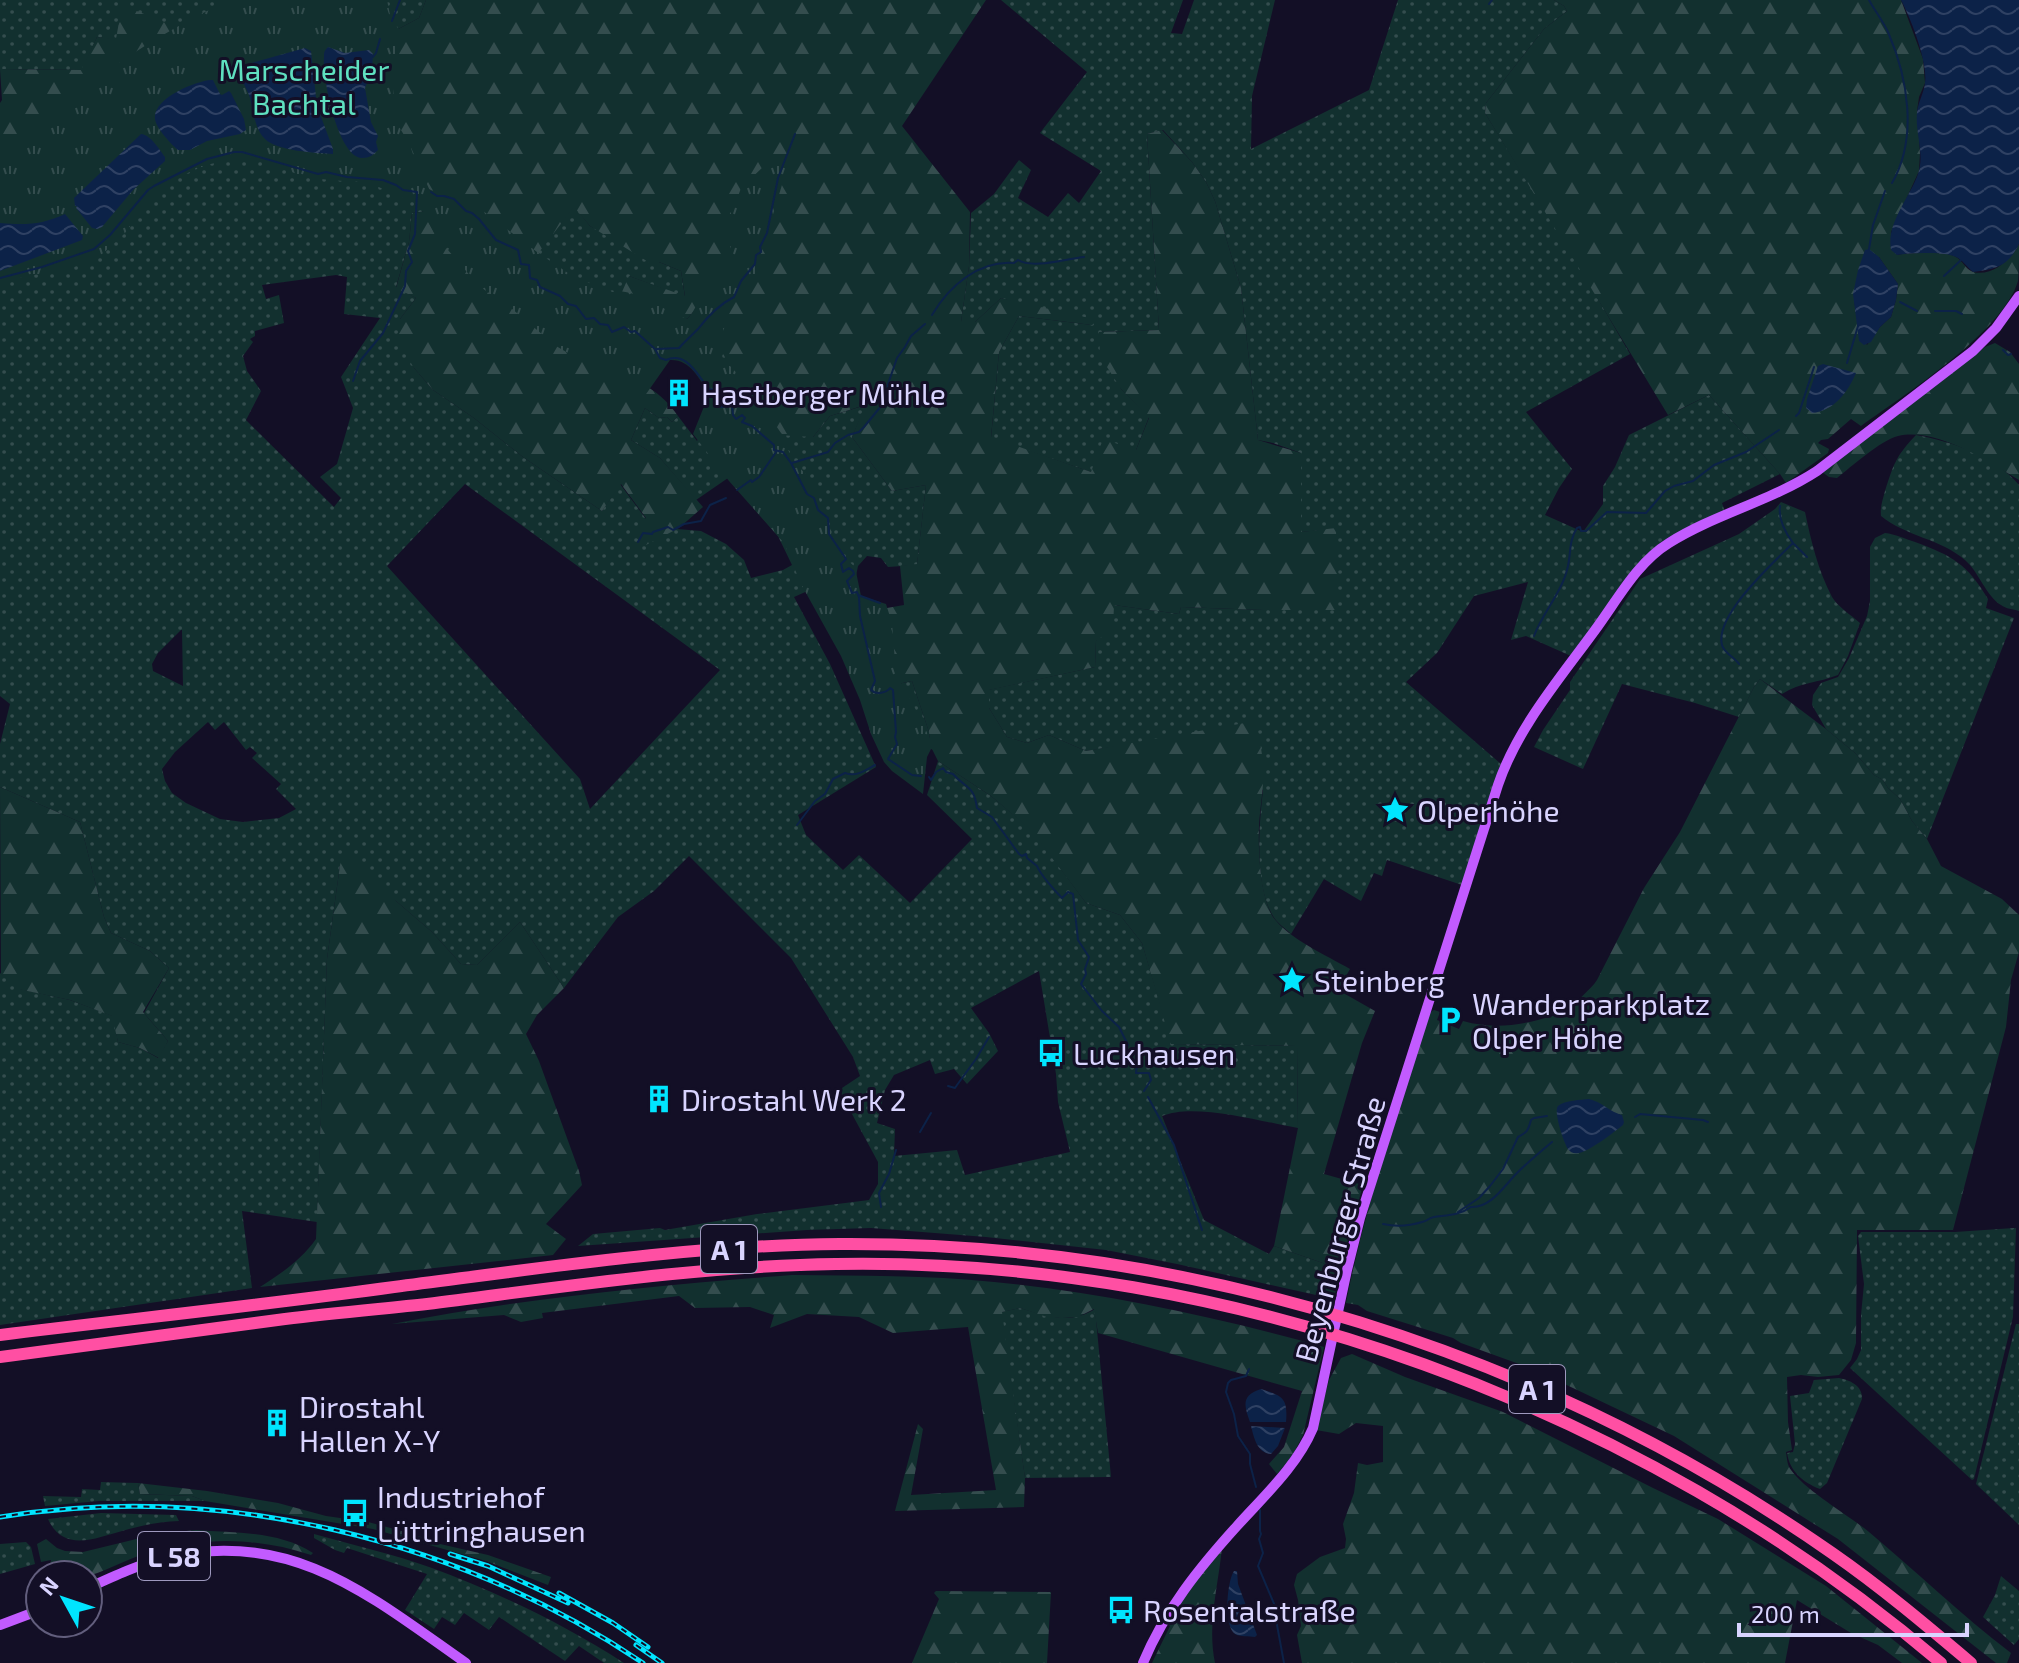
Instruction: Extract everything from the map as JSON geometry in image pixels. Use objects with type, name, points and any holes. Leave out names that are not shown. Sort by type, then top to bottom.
[{"type":"highway","name":"A 1","points":[[0,1335],[694,1251],[840,1244],[905,1245],[1070,1259],[1116,1266],[1188,1278],[1361,1323],[1486,1366],[1579,1408],[1650,1443],[1833,1553],[1971,1663]]},
{"type":"highway","name":"A 1","points":[[0,1357],[683,1272],[770,1266],[900,1265],[1074,1279],[1184,1297],[1305,1327],[1355,1341],[1478,1385],[1585,1433],[1697,1491],[1825,1572],[1941,1663]]},
{"type":"main road","name":"Beyenburger Straße","points":[[1143,1663],[1178,1597],[1208,1557],[1289,1468],[1305,1446],[1313,1428],[1360,1218],[1505,765],[1522,732],[1651,556],[1675,539],[1817,471],[1973,351],[1996,328],[2019,296]]},
{"type":"main road","name":"L 58","points":[[104,1581],[141,1565],[201,1551],[238,1551],[281,1557],[341,1580],[466,1663]]},
{"type":"main road","points":[[0,1625],[24,1616]]},
{"type":"green space","points":[[0,0],[309,0],[313,19],[116,40],[97,37],[82,70],[0,69]]},
{"type":"green space","name":"Marscheider Bachtal","points":[[230,0],[387,0],[390,15],[399,30],[392,78],[396,122],[430,191],[442,189],[470,201],[568,273],[612,292],[640,296],[687,322],[712,278],[733,256],[721,229],[741,188],[766,164],[791,166],[785,175],[753,280],[728,315],[721,357],[754,394],[786,439],[786,446],[795,463],[815,484],[822,510],[842,555],[855,567],[861,596],[886,604],[892,623],[896,675],[936,751],[931,749],[927,757],[923,794],[884,762],[841,656],[801,584],[784,543],[729,481],[693,434],[709,394],[693,371],[683,363],[670,360],[644,397],[556,346],[479,286],[435,235],[417,199],[403,198],[367,183],[309,178],[254,161],[246,154],[206,165],[167,182],[125,233],[101,255],[62,271],[0,283],[0,158],[24,143],[86,87],[119,63],[175,28]]},
{"type":"green space","points":[[324,0],[426,0],[419,18],[389,34]]},
{"type":"green space","points":[[426,0],[986,0],[902,126],[970,212],[969,266],[961,322],[975,322],[1001,298],[1098,320],[1092,325],[1019,316],[999,352],[991,437],[1091,472],[1103,439],[1136,450],[1149,418],[1121,389],[1100,356],[1099,332],[1159,330],[1147,134],[1162,130],[1192,162],[1215,201],[1241,288],[1258,440],[1301,453],[1301,532],[1336,528],[1338,610],[1181,607],[1179,614],[1114,605],[1113,629],[1096,641],[1095,667],[989,690],[989,708],[1007,737],[1027,743],[1049,735],[1086,751],[1256,721],[1263,770],[1260,860],[1269,908],[1273,917],[1288,932],[1350,969],[1338,990],[1375,1011],[1362,1043],[1324,1174],[1363,1185],[1340,1269],[1274,1246],[1298,1128],[1297,1046],[1171,1044],[1142,943],[1120,915],[1086,903],[1031,830],[991,796],[938,761],[930,745],[929,732],[912,681],[893,685],[880,614],[887,608],[904,605],[900,566],[917,564],[926,485],[892,491],[852,437],[865,405],[830,416],[813,437],[777,435],[730,368],[713,332],[712,290],[687,319],[622,292],[629,276],[685,296],[681,271],[659,262],[650,263],[590,226],[574,207],[536,256],[426,187],[384,107],[389,34],[419,18]]},
{"type":"green space","points":[[1001,0],[1183,0],[1171,33],[1182,34],[1194,0],[1275,0],[1252,96],[1251,149],[1369,90],[1398,0],[1554,0],[1567,11],[1544,29],[1486,103],[1485,113],[1630,354],[1526,412],[1572,469],[1545,515],[1583,532],[1603,504],[1603,486],[1629,435],[1709,395],[1780,474],[1722,503],[1725,512],[1666,540],[1571,656],[1526,636],[1511,640],[1528,582],[1474,596],[1437,653],[1406,682],[1501,764],[1462,885],[1387,860],[1382,876],[1374,873],[1361,901],[1324,879],[1291,934],[1273,916],[1263,888],[1259,837],[1263,790],[1151,741],[1086,751],[1049,735],[1027,743],[1007,737],[989,708],[988,690],[1095,667],[1096,641],[1114,605],[1179,614],[1181,607],[1263,610],[1335,529],[1301,532],[1301,453],[1258,440],[1241,288],[1215,201],[1192,162],[1163,130],[1147,134],[1159,330],[1099,332],[1121,389],[1149,417],[1136,450],[1091,472],[991,438],[999,352],[1019,316],[1092,325],[1001,298],[975,322],[961,322],[969,266],[971,213],[994,194],[1019,160],[1031,170],[1018,198],[1048,217],[1068,193],[1079,203],[1101,171],[1040,133],[1087,72]]},
{"type":"green space","points":[[1554,0],[1901,0],[1923,59],[1925,83],[1917,111],[1919,171],[1891,232],[1897,255],[1949,254],[1957,257],[1970,271],[1980,273],[2000,266],[2019,244],[2018,281],[2009,301],[1973,341],[1926,380],[1861,426],[1851,419],[1828,439],[1821,440],[1818,443],[1829,449],[1828,453],[1786,483],[1709,395],[1668,415],[1485,113],[1486,103],[1544,29],[1567,11]],"holes":[[[1879,257],[1898,284],[1891,317],[1867,345],[1859,332],[1854,300]]]},
{"type":"green space","points":[[122,5],[181,29],[0,223],[0,69],[81,70],[97,37],[116,39]]},
{"type":"green space","points":[[394,144],[428,211],[412,213],[409,242],[396,287],[416,298],[400,319],[414,368],[433,390],[602,511],[620,484],[646,519],[677,529],[701,531],[726,544],[744,560],[751,578],[792,565],[778,536],[728,478],[696,500],[660,458],[631,440],[645,408],[659,418],[667,417],[672,422],[678,416],[697,441],[705,426],[705,403],[714,390],[680,356],[573,343],[426,187],[536,255],[574,206],[590,226],[681,271],[685,297],[629,276],[687,319],[713,290],[813,437],[830,416],[866,405],[852,437],[892,491],[926,485],[917,565],[888,567],[881,558],[867,556],[858,566],[856,576],[848,582],[893,685],[912,681],[929,732],[930,745],[812,589],[794,597],[830,664],[876,767],[798,815],[806,835],[843,870],[859,855],[910,903],[972,839],[927,795],[938,761],[991,796],[1032,830],[1086,903],[1120,915],[1142,943],[1172,1044],[1297,1046],[1298,1128],[1210,1112],[1176,1112],[1162,1116],[1204,1220],[1269,1254],[1274,1246],[1340,1269],[1334,1299],[1106,1250],[871,1228],[578,1246],[593,1234],[665,1230],[757,1214],[869,1200],[878,1184],[878,1162],[839,1090],[860,1076],[853,1057],[791,958],[689,856],[654,891],[618,917],[564,988],[520,922],[477,965],[461,964],[432,932],[396,901],[340,865],[327,959],[317,1222],[242,1211],[252,1288],[0,1325],[0,973],[20,989],[70,1000],[113,1016],[118,1042],[140,1048],[158,1058],[168,1041],[144,1013],[169,968],[150,951],[111,933],[104,917],[80,822],[0,787],[0,744],[10,704],[0,696],[0,271],[193,149]],"holes":[[[336,275],[347,277],[344,314],[380,318],[341,377],[353,408],[337,464],[320,477],[341,498],[334,507],[246,420],[261,391],[247,371],[243,356],[253,342],[250,339],[255,336],[255,331],[284,323],[279,295],[266,299],[262,285]],[[465,484],[720,670],[590,809],[580,779],[387,566]],[[182,630],[183,686],[153,671],[152,664],[158,653]],[[208,722],[215,730],[224,722],[246,750],[250,747],[257,753],[252,758],[281,784],[276,789],[296,809],[279,818],[243,822],[220,819],[172,793],[162,769],[175,752]],[[1039,971],[1058,1102],[1070,1152],[965,1175],[957,1150],[894,1156],[895,1129],[877,1123],[885,1090],[894,1075],[930,1060],[935,1074],[954,1069],[967,1084],[998,1051],[971,1008]]]},
{"type":"green space","points":[[435,210],[640,383],[652,389],[678,416],[672,422],[667,417],[659,418],[645,408],[631,440],[660,458],[703,507],[679,528],[646,545],[633,535],[646,518],[621,484],[602,511],[433,390],[414,368],[398,342],[400,319],[416,298],[396,288],[409,242],[412,213]]},
{"type":"green space","points":[[1995,343],[2010,352],[2019,364],[2019,480],[1945,441],[1913,435],[1898,436],[1883,443],[1837,478],[1822,472],[1985,347]]},
{"type":"green space","points":[[1916,435],[1944,441],[1986,458],[2019,485],[2019,611],[1996,601],[1970,565],[1955,553],[1881,516],[1893,467]]},
{"type":"green space","points":[[1781,502],[1805,512],[1816,555],[1832,597],[1860,623],[1838,675],[1782,694],[1760,679],[1739,717],[1622,684],[1583,769],[1534,747],[1570,690],[1570,682],[1640,579],[1739,534]]},
{"type":"green space","points":[[1885,533],[1949,557],[1973,577],[1988,599],[1986,608],[2014,618],[1927,839],[1900,799],[1855,753],[1826,729],[1812,705],[1813,695],[1821,683],[1838,677],[1867,616],[1870,547],[1875,538]]},
{"type":"green space","points":[[1760,679],[1826,729],[1883,780],[1927,839],[1941,866],[2002,899],[2019,915],[2019,952],[2011,980],[2006,1027],[1953,1230],[1857,1230],[1856,1343],[1851,1360],[1839,1375],[1787,1377],[1792,1450],[1786,1452],[1791,1470],[1806,1486],[1869,1532],[2011,1653],[2007,1663],[1996,1663],[1838,1539],[1674,1436],[1533,1369],[1453,1338],[1346,1303],[1373,1193],[1429,1013],[1434,1010],[1440,1012],[1437,1020],[1459,1029],[1463,1021],[1491,1026],[1519,1024],[1573,1009],[1597,980],[1644,888],[1680,832]]},
{"type":"green space","points":[[0,787],[80,822],[104,917],[111,933],[150,951],[169,968],[143,1012],[168,1041],[159,1058],[140,1048],[118,1042],[112,1016],[70,1000],[18,989],[1,974]]},
{"type":"green space","points":[[344,854],[373,875],[461,964],[477,965],[520,922],[564,988],[537,1015],[526,1034],[539,1061],[582,1185],[546,1224],[566,1239],[553,1255],[260,1287],[291,1266],[316,1239],[327,959]]},
{"type":"green space","points":[[2016,1228],[2013,1317],[1972,1480],[1850,1368],[1861,1350],[1864,1284],[1858,1236],[1861,1232],[1955,1232]]},
{"type":"green space","points":[[792,1275],[944,1278],[1036,1287],[1160,1307],[1324,1347],[1303,1435],[1292,1456],[1277,1474],[1269,1464],[1284,1447],[1302,1391],[1098,1333],[1094,1309],[1078,1317],[1062,1318],[1047,1317],[1020,1308],[1002,1312],[1025,1478],[1024,1507],[895,1511],[918,1424],[923,1429],[911,1495],[996,1490],[968,1327],[893,1333],[859,1317],[807,1314],[770,1328],[774,1315],[750,1307],[695,1308],[679,1296],[542,1313],[543,1318],[521,1322],[504,1315],[392,1324],[591,1294]]},
{"type":"green space","points":[[1020,1308],[1067,1318],[1095,1309],[1111,1477],[1025,1478],[1001,1312]]},
{"type":"green space","points":[[2016,1324],[2019,1324],[2019,1525],[1976,1484]]},
{"type":"green space","points":[[1352,1354],[1405,1377],[1503,1412],[1718,1519],[1826,1586],[1922,1663],[1902,1663],[1878,1645],[1851,1633],[1797,1600],[1785,1663],[1302,1663],[1297,1635],[1301,1626],[1294,1585],[1297,1574],[1320,1557],[1345,1548],[1343,1524],[1354,1493],[1358,1463],[1383,1462],[1383,1426],[1356,1423],[1339,1434],[1316,1430],[1329,1380],[1341,1358]]},
{"type":"green space","points":[[1839,1378],[1858,1387],[1862,1399],[1827,1483],[1820,1489],[1798,1475],[1787,1453],[1793,1452],[1795,1444],[1790,1396],[1809,1393],[1814,1380]]},
{"type":"green space","points":[[101,1482],[138,1483],[140,1494],[192,1496],[205,1501],[99,1501],[45,1506],[43,1496],[81,1497],[82,1489],[100,1490]]},
{"type":"green space","points":[[138,1483],[278,1503],[326,1516],[368,1522],[488,1555],[551,1577],[548,1585],[486,1561],[373,1529],[205,1501],[192,1496],[140,1494]]},
{"type":"green space","points":[[101,1513],[176,1515],[179,1521],[150,1524],[102,1537],[71,1540],[54,1530],[48,1519]]},
{"type":"green space","points":[[196,1530],[241,1533],[286,1541],[313,1553],[269,1544],[205,1542],[163,1549],[104,1570],[104,1559],[40,1559],[37,1544],[46,1539],[65,1551],[83,1552],[157,1534]]},
{"type":"green space","points":[[314,1534],[417,1563],[482,1588],[555,1622],[624,1663],[604,1663],[579,1646],[565,1661],[499,1617],[489,1630],[464,1613],[455,1625],[442,1617],[434,1629],[405,1610],[427,1574],[347,1548],[344,1553],[335,1550],[314,1538]]},
{"type":"green space","points":[[26,1542],[31,1547],[34,1559],[24,1559],[24,1567],[0,1574],[0,1544]]},
{"type":"green space","points":[[1222,1548],[1213,1620],[1215,1663],[1152,1663],[1181,1600]]},
{"type":"green space","points":[[2001,1576],[2019,1591],[2019,1639],[2014,1645],[1983,1617]]},
{"type":"green space","points":[[1051,1592],[1047,1663],[912,1663],[939,1599],[934,1593]]},
{"type":"water","points":[[1901,0],[2019,0],[2019,244],[2006,262],[1995,268],[1973,272],[1960,260],[1946,254],[1897,255],[1891,250],[1895,221],[1920,166],[1917,113],[1925,83],[1921,53]]},
{"type":"water","points":[[328,47],[345,53],[369,50],[373,54],[372,70],[365,88],[371,122],[378,136],[378,150],[369,157],[353,154],[333,115],[324,67]]},
{"type":"water","points":[[305,48],[311,51],[317,106],[333,154],[287,149],[265,139],[257,125],[243,82],[242,70],[248,64]]},
{"type":"water","points":[[213,80],[220,94],[231,93],[246,130],[207,141],[190,150],[178,150],[158,127],[156,112],[176,92]]},
{"type":"water","points":[[141,134],[154,143],[165,161],[133,190],[102,227],[92,228],[76,208],[74,198]]},
{"type":"water","points":[[65,214],[83,236],[82,240],[0,271],[0,223],[33,223]]},
{"type":"water","points":[[1869,249],[1879,257],[1898,284],[1891,317],[1871,342],[1864,345],[1859,341],[1853,294],[1865,250]]},
{"type":"water","points":[[1823,364],[1856,373],[1839,399],[1827,409],[1812,413],[1806,408],[1807,399],[1818,366]]},
{"type":"water","points":[[1589,1099],[1622,1115],[1624,1122],[1584,1152],[1573,1153],[1564,1140],[1557,1109],[1565,1103]]},
{"type":"water","points":[[1261,1389],[1282,1399],[1286,1422],[1250,1422],[1246,1411],[1247,1398]]},
{"type":"water","points":[[1251,1426],[1285,1428],[1271,1454],[1259,1448]]},
{"type":"water","points":[[1234,1571],[1237,1571],[1238,1584],[1257,1635],[1255,1637],[1235,1634],[1231,1629],[1228,1593]]},
{"type":"waterway","points":[[392,21],[400,0]]},
{"type":"waterway","points":[[1489,4],[1492,0]]},
{"type":"waterway","points":[[1869,0],[1888,32],[1905,88],[1905,147],[1892,183]]},
{"type":"waterway","points":[[373,57],[380,39]]},
{"type":"waterway","points":[[657,349],[679,348],[714,311],[734,297],[741,281],[755,264],[756,255],[761,252],[778,178],[795,134]]},
{"type":"waterway","points":[[0,278],[94,249],[148,190],[207,159],[234,152],[318,174],[326,172],[383,180],[403,190],[417,192],[415,234],[408,251],[412,262],[406,271],[405,286],[383,333],[360,361],[353,381]]},
{"type":"waterway","points":[[1869,249],[1873,225],[1885,191]]},
{"type":"waterway","points":[[431,192],[454,199],[479,219],[496,240],[518,250],[521,264],[529,265],[530,278],[537,280],[540,287],[576,306],[586,319],[594,318],[600,324],[608,325],[612,332],[624,327],[635,331],[655,349],[660,358],[686,362],[709,389],[719,390],[717,399],[721,407],[732,405],[736,419],[742,415],[745,418],[742,422],[752,426],[774,445],[774,450],[783,452],[807,494],[814,498],[818,510],[828,518],[829,534],[846,559],[841,564],[843,572],[849,568],[853,571],[854,574],[847,581],[852,593],[857,592],[859,597],[860,616],[875,681],[871,690],[878,693],[890,688],[893,690],[897,744],[888,759],[912,775],[921,776]]},
{"type":"waterway","points":[[932,315],[947,294],[977,270],[1018,260],[1040,264],[1084,257]]},
{"type":"waterway","points":[[1944,276],[1961,260]]},
{"type":"waterway","points":[[1900,302],[1917,311]]},
{"type":"waterway","points":[[1935,311],[1962,314]]},
{"type":"waterway","points":[[792,463],[828,452],[835,443],[864,427],[886,400],[897,358],[911,336],[925,324]]},
{"type":"waterway","points":[[1847,363],[1858,326]]},
{"type":"waterway","points":[[2003,350],[2011,354]]},
{"type":"waterway","points":[[1796,416],[1814,367]]},
{"type":"waterway","points":[[1534,636],[1565,575],[1577,528],[1586,531],[1607,512],[1646,513],[1665,491],[1693,481],[1714,465],[1746,452],[1779,430]]},
{"type":"waterway","points":[[737,490],[759,477],[776,452]]},
{"type":"waterway","points":[[638,542],[643,533],[652,534],[668,527],[673,530],[701,521],[710,505],[726,498]]},
{"type":"waterway","points":[[1739,664],[1723,648],[1722,633],[1747,590],[1793,543],[1783,525],[1780,506]]},
{"type":"waterway","points":[[1794,544],[1807,557]]},
{"type":"waterway","points":[[858,595],[880,603]]},
{"type":"waterway","points":[[797,825],[815,801],[825,794],[833,779],[845,773],[860,773],[875,765]]},
{"type":"waterway","points":[[929,777],[931,780],[943,768],[953,774],[972,791],[977,808],[992,817],[1019,854],[1026,854],[1062,898],[1068,892],[1073,894],[1078,940],[1089,957],[1081,984],[1119,1027],[1128,1045],[1127,1053],[1137,1064],[1136,1073],[1149,1073],[1151,1080],[1144,1091]]},
{"type":"waterway","points":[[948,1086],[955,1088],[989,1037]]},
{"type":"waterway","points":[[1148,1097],[1174,1145],[1202,1230]]},
{"type":"waterway","points":[[920,1132],[931,1113]]},
{"type":"waterway","points":[[1635,1117],[1640,1114],[1708,1122]]},
{"type":"waterway","points":[[1458,1212],[1490,1186],[1531,1120],[1547,1116]]},
{"type":"waterway","points":[[1383,1224],[1398,1226],[1424,1222],[1432,1217],[1485,1204],[1552,1142]]},
{"type":"waterway","points":[[881,1207],[879,1193],[896,1150]]},
{"type":"waterway","points":[[1249,1369],[1246,1376],[1231,1380],[1226,1392],[1238,1436],[1250,1454],[1256,1487]]},
{"type":"waterway","points":[[1260,1510],[1259,1539],[1263,1553],[1258,1566],[1275,1606],[1284,1663]]},
{"type":"railway","points":[[0,1517],[83,1508],[168,1507],[252,1515],[335,1530],[417,1553],[496,1583],[571,1620],[643,1663]]},
{"type":"railway","points":[[450,1554],[488,1566],[568,1603]]},
{"type":"railway","points":[[559,1593],[648,1647]]},
{"type":"railway","points":[[636,1645],[662,1663]]},
{"type":"place","name":"Hastberger Mühle","points":[[679,393]]},
{"type":"place","name":"Olperhöhe","points":[[1395,810]]},
{"type":"place","name":"Steinberg","points":[[1292,980]]},
{"type":"place","name":"Wanderparkplatz Olper Höhe","points":[[1450,1020]]},
{"type":"place","name":"Luckhausen","points":[[1051,1053]]},
{"type":"place","name":"Dirostahl Werk 2","points":[[659,1099]]},
{"type":"place","name":"Dirostahl Hallen X-Y","points":[[277,1423]]},
{"type":"place","name":"Industriehof Lüttringhausen","points":[[355,1513]]},
{"type":"place","name":"Rosentalstraße","points":[[1121,1610]]}]
